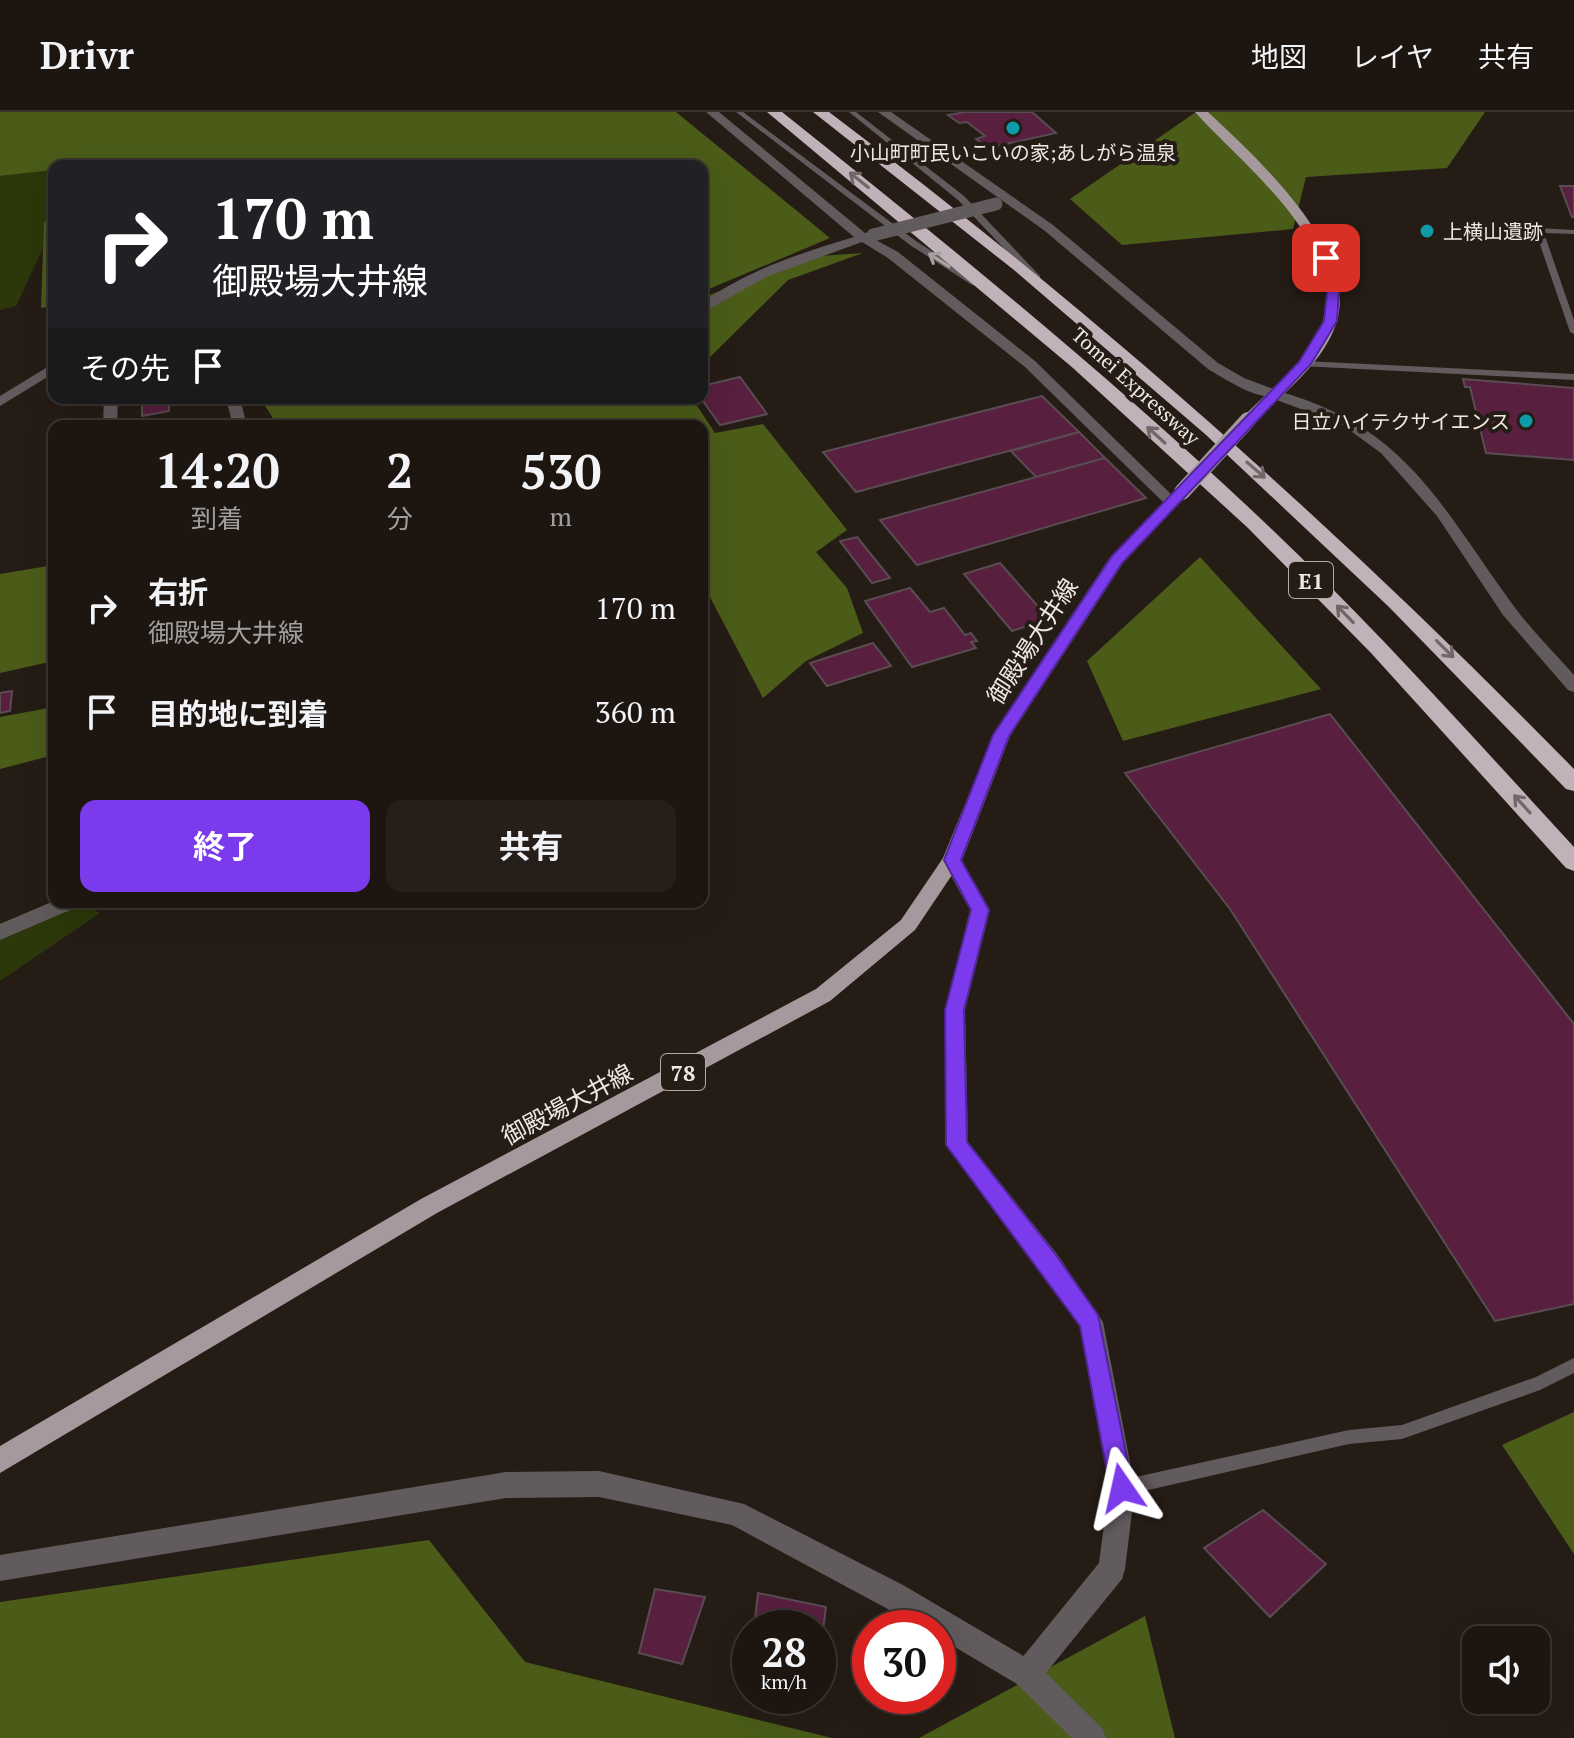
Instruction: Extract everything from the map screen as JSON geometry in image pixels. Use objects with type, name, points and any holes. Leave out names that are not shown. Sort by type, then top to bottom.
[{"type":"highway","name":"Tomei Expressway","points":[[774,112],[1028,318],[1253,523],[1429,701],[1574,862]]},
{"type":"highway","name":"Tomei Expressway","points":[[820,112],[950,210],[1049,291],[1265,477],[1377,581],[1574,783]]},
{"type":"main road","name":"御殿場大井線","points":[[0,1460],[429,1206],[823,995],[908,925],[952,860],[1001,735],[1117,560],[1304,364],[1330,321],[1333,292],[1326,258],[1305,224],[1225,134],[1201,112]]},
{"type":"street","points":[[712,112],[1030,364],[1176,497]]},
{"type":"street","points":[[884,112],[1011,200],[1213,366],[1239,381],[1346,421],[1386,450],[1443,513],[1509,611],[1574,686]]},
{"type":"street","points":[[708,304],[717,296],[773,271],[868,236],[1011,200]]},
{"type":"street","points":[[0,402],[48,371]]},
{"type":"street","points":[[952,860],[980,910],[955,1010],[957,1145],[1049,1262],[1091,1322],[1122,1488],[1112,1569],[1027,1674]]},
{"type":"street","points":[[0,932],[56,908]]},
{"type":"street","points":[[0,1568],[506,1485],[599,1484],[735,1513],[893,1595],[1027,1674],[1092,1738]]},
{"type":"lane","points":[[739,112],[913,243],[1028,318]]},
{"type":"lane","points":[[852,112],[961,198],[1049,291]]},
{"type":"lane","points":[[1574,232],[1539,230],[1574,332]]},
{"type":"lane","points":[[1304,364],[1574,377]]},
{"type":"lane","points":[[1122,1488],[1349,1437],[1402,1432],[1540,1383],[1574,1365]]},
{"type":"green space","points":[[0,112],[676,112],[830,238],[708,289],[708,160],[48,160],[48,171],[0,176]]},
{"type":"green space","points":[[1196,112],[1485,112],[1447,168],[1306,177],[1293,229],[1122,245],[1070,199]]},
{"type":"green space","points":[[48,171],[48,238],[16,306],[0,310],[0,176]]},
{"type":"green space","points":[[48,217],[48,307],[41,308],[44,223]]},
{"type":"green space","points":[[863,253],[788,280],[708,359],[708,296],[806,257]]},
{"type":"green space","points":[[264,404],[696,404],[706,420],[274,420]]},
{"type":"green space","points":[[708,422],[715,433],[763,424],[847,530],[816,552],[847,588],[863,633],[806,661],[763,698],[708,593]]},
{"type":"green space","points":[[1200,557],[1321,689],[1123,741],[1087,661]]},
{"type":"green space","points":[[48,566],[48,662],[0,673],[0,574]]},
{"type":"green space","points":[[48,708],[48,757],[0,769],[0,717]]},
{"type":"green space","points":[[48,908],[91,908],[100,913],[0,981],[0,923]]},
{"type":"green space","points":[[1574,1412],[1574,1554],[1502,1445]]},
{"type":"green space","points":[[429,1540],[525,1662],[832,1738],[0,1738],[0,1602]]},
{"type":"green space","points":[[1145,1616],[1175,1738],[919,1738]]},
{"type":"building","name":"小山町町民いこいの家;あしがら温泉","points":[[1032,112],[1056,133],[988,148],[976,139],[985,136],[967,122],[959,123],[948,115]]},
{"type":"building","points":[[1560,186],[1574,186],[1574,217],[1572,217]]},
{"type":"building","points":[[740,377],[767,414],[720,425],[705,404],[708,404],[708,385]]},
{"type":"building","name":"日立ハイテクサイエンス","points":[[1463,379],[1574,388],[1574,460],[1486,453],[1470,387],[1465,387]]},
{"type":"building","points":[[1042,396],[1079,432],[856,492],[823,452]]},
{"type":"building","points":[[142,404],[169,404],[169,411],[142,416]]},
{"type":"building","points":[[1079,432],[1105,458],[1036,477],[1011,451]]},
{"type":"building","points":[[1105,458],[1146,498],[917,565],[880,520]]},
{"type":"building","points":[[857,537],[890,578],[872,583],[840,541]]},
{"type":"building","points":[[1000,563],[1049,619],[1012,631],[964,574]]},
{"type":"building","points":[[910,588],[930,612],[944,608],[965,635],[971,633],[977,641],[971,642],[976,648],[912,667],[865,601]]},
{"type":"building","points":[[873,643],[891,666],[827,686],[810,663]]},
{"type":"building","points":[[12,691],[10,711],[0,713],[0,693]]},
{"type":"building","points":[[1330,714],[1574,1024],[1574,1304],[1495,1321],[1230,909],[1125,773]]},
{"type":"building","points":[[1263,1510],[1326,1564],[1270,1617],[1204,1548]]},
{"type":"building","points":[[655,1589],[705,1597],[682,1664],[639,1653]]},
{"type":"building","points":[[758,1593],[826,1607],[826,1610],[756,1610]]},
{"type":"place","name":"小山町町民いこいの家;あしがら温泉","points":[[1013,128]]},
{"type":"place","name":"上横山遺跡","points":[[1427,231]]},
{"type":"place","name":"日立ハイテクサイエンス","points":[[1526,421]]},
{"type":"route","points":[[1122,1488],[1091,1322],[1049,1262],[957,1145],[955,1010],[980,910],[952,860],[1001,735],[1117,560],[1304,364],[1330,321],[1333,292],[1326,258]]}]
